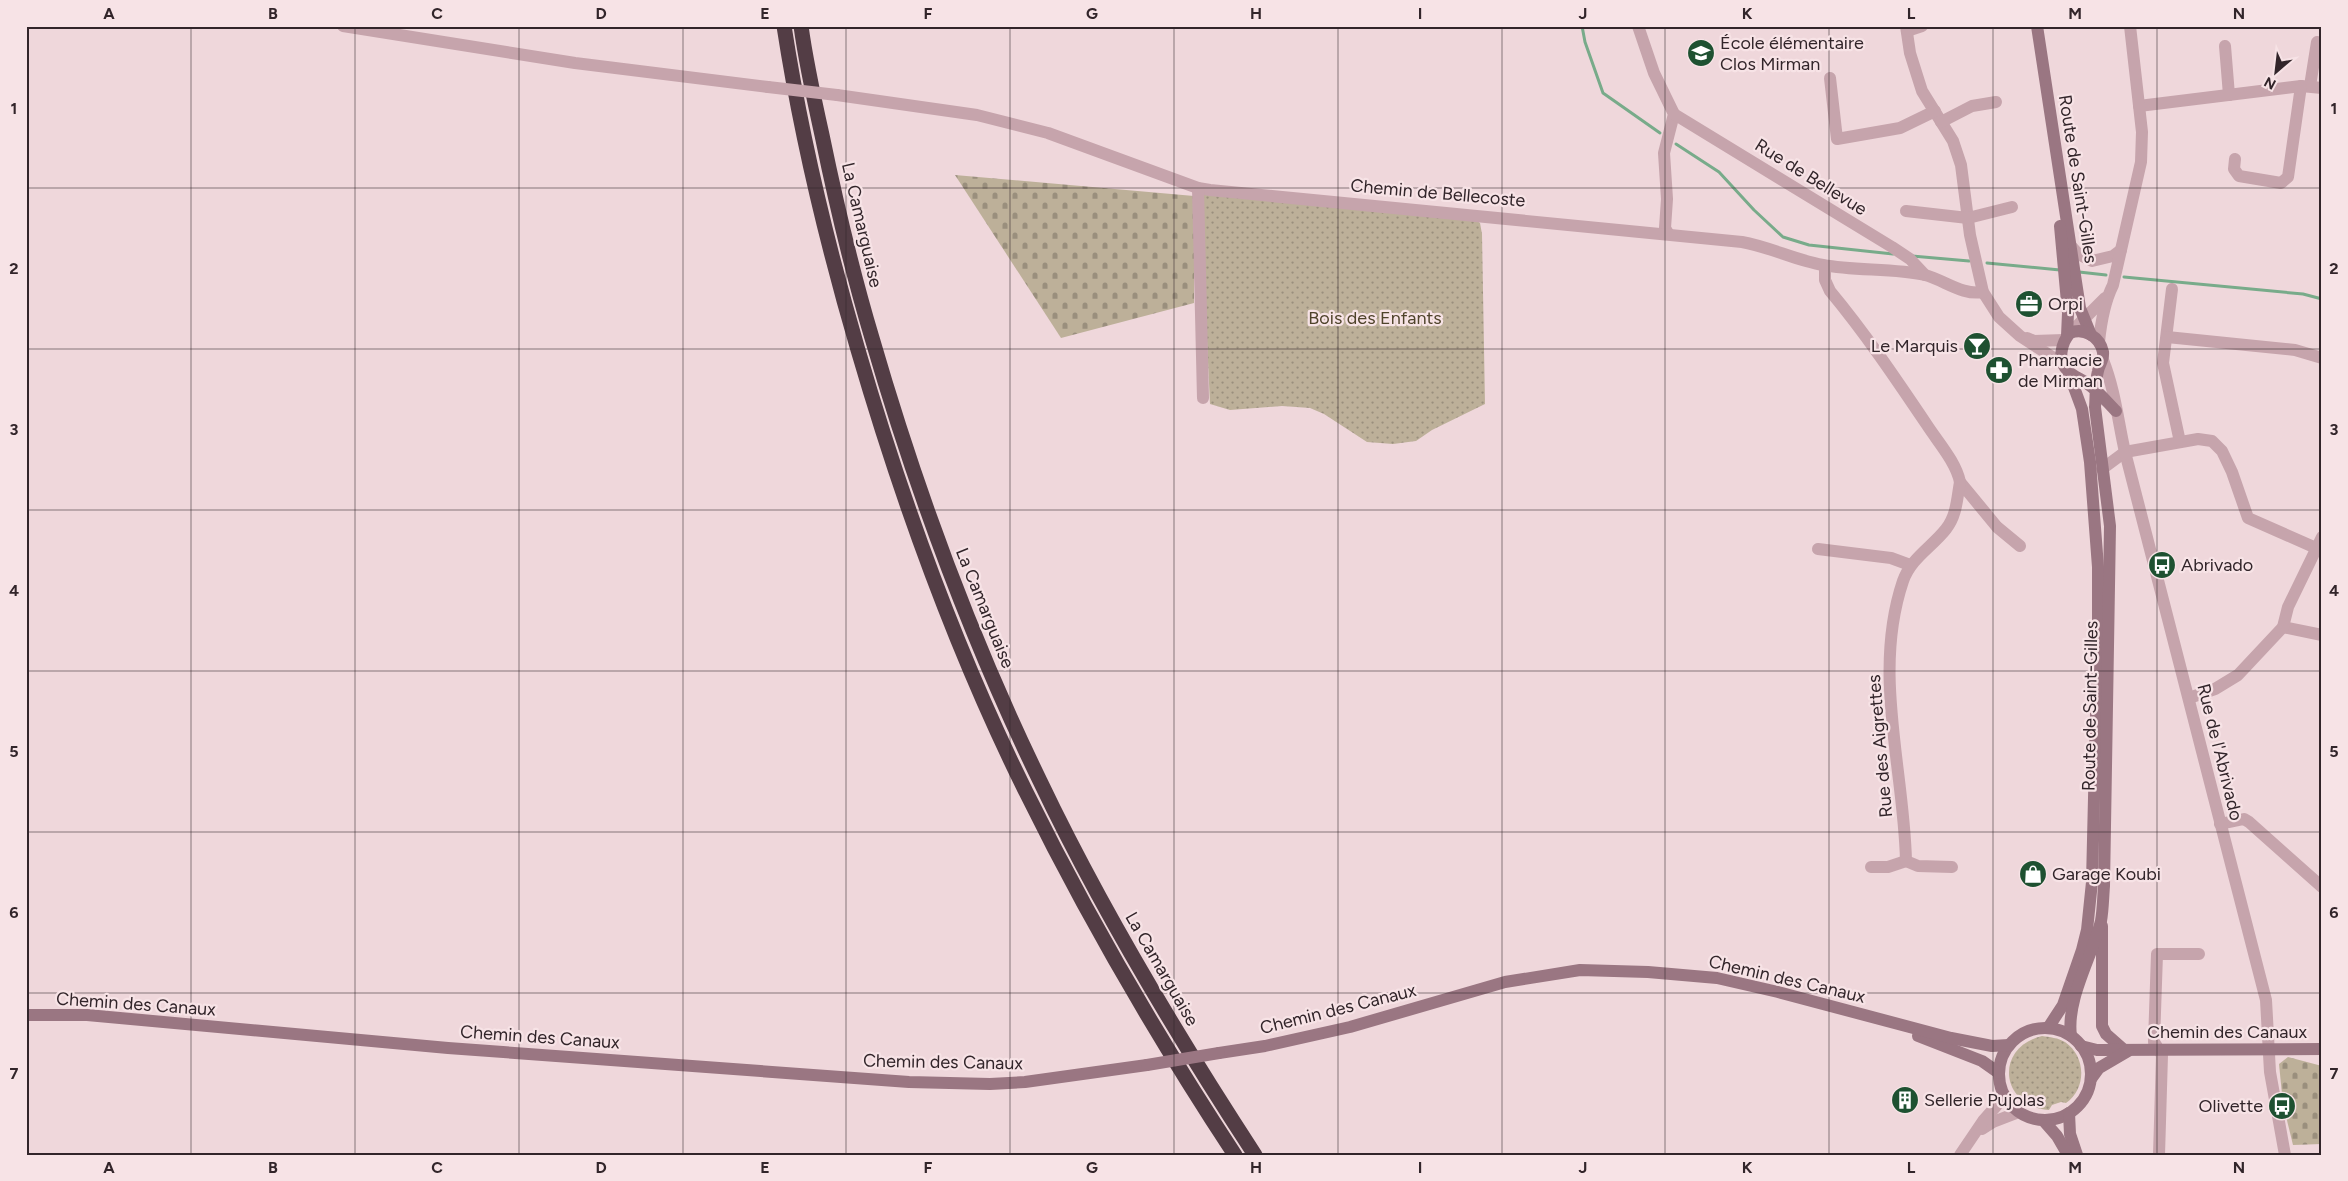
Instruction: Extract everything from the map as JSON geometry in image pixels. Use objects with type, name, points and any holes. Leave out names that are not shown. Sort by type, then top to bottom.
[{"type":"highway","name":"La Camarguaise","points":[[784,26],[815,186],[846,308],[902,493],[962,648],[1024,789],[1100,935],[1147,1016],[1234,1155]]},
{"type":"highway","name":"La Camarguaise","points":[[801,26],[833,187],[859,293],[916,481],[977,642],[1040,782],[1115,926],[1162,1009],[1255,1155]]},
{"type":"main road","name":"Route de Saint-Gilles","points":[[2030,26],[2060,225],[2068,313],[2067,336]]},
{"type":"main road","name":"Route de Saint-Gilles","points":[[2037,26],[2080,308],[2095,338]]},
{"type":"main road","points":[[2068,370],[2082,376],[2100,366],[2103,352],[2095,338],[2083,330],[2067,336],[2062,353],[2068,370],[2097,391],[2116,411]]},
{"type":"main road","name":"Route de Saint-Gilles","points":[[2071,1036],[2069,1023],[2071,1008],[2101,920],[2104,886],[2110,526],[2095,408],[2100,366]]},
{"type":"main road","name":"Route de Saint-Gilles","points":[[2048,1028],[2063,1005],[2082,950],[2088,930],[2092,882],[2098,567],[2090,462],[2082,410],[2068,370]]},
{"type":"main road","points":[[2101,920],[2103,941],[2102,1026],[2106,1034],[2128,1049]]},
{"type":"main road","name":"Chemin des Canaux","points":[[26,1015],[87,1015],[448,1048],[909,1082],[990,1084],[1025,1082],[1265,1046],[1350,1027],[1506,982],[1580,970],[1648,972],[1717,978],[1992,1046],[2009,1045]]},
{"type":"main road","name":"Chemin des Canaux","points":[[1874,1018],[1982,1061],[1999,1073]]},
{"type":"main road","points":[[2048,1028],[2060,1030],[2071,1036],[2081,1046],[2088,1058],[2091,1079],[2084,1098],[2069,1113],[2057,1118],[2043,1120],[2019,1112],[2005,1096],[1999,1073],[2002,1058],[2009,1045],[2026,1032],[2048,1028]]},
{"type":"main road","name":"Chemin des Canaux","points":[[2081,1046],[2097,1050],[2156,1046],[2270,1050],[2322,1049]]},
{"type":"main road","name":"Chemin des Canaux","points":[[2091,1079],[2099,1068],[2128,1049]]},
{"type":"main road","points":[[2069,1113],[2070,1134],[2077,1155]]},
{"type":"main road","points":[[2043,1120],[2058,1136],[2068,1155]]},
{"type":"street","name":"Chemin de Bellecoste","points":[[343,26],[565,61],[837,95],[977,115],[1048,133],[1198,188],[1742,242],[1766,247],[1799,261],[1825,266],[1925,275],[1974,294],[1983,292]]},
{"type":"street","points":[[1638,26],[1654,73],[1674,114],[1664,152],[1667,199],[1665,228],[1668,234]]},
{"type":"street","points":[[1922,26],[1907,29],[1910,53],[1922,91],[1953,141],[1961,165],[1968,218],[1983,292],[1999,316],[2020,336],[2068,370]]},
{"type":"street","points":[[2095,338],[2107,296],[2113,285],[2141,162],[2142,132],[2130,26]]},
{"type":"street","points":[[2235,159],[2234,169],[2239,176],[2282,183],[2288,178],[2311,87],[2317,42]]},
{"type":"street","points":[[2225,46],[2229,95]]},
{"type":"street","points":[[1830,78],[1837,139],[1900,128],[1972,106],[1996,102]]},
{"type":"street","points":[[2139,106],[2311,87]]},
{"type":"street","name":"Rue de Bellevue","points":[[1674,114],[1892,247],[1910,259],[1925,275]]},
{"type":"street","points":[[1198,188],[1203,398]]},
{"type":"street","points":[[1906,211],[1968,218],[2012,207]]},
{"type":"street","points":[[2071,246],[2078,254],[2092,261],[2113,256],[2121,250]]},
{"type":"street","points":[[1825,266],[1825,280],[1830,291],[1884,360],[1945,452],[1958,474],[1960,482],[1997,527],[2020,546]]},
{"type":"street","points":[[2172,289],[2164,363],[2165,377],[2180,442]]},
{"type":"street","points":[[2020,336],[2034,340],[2067,336],[2107,296]]},
{"type":"street","points":[[2167,337],[2295,350],[2322,358]]},
{"type":"street","name":"Rue de l'Abrivado","points":[[2100,366],[2115,394],[2116,411],[2125,452],[2266,1000],[2274,1097],[2285,1155]]},
{"type":"street","points":[[2102,469],[2125,452],[2198,439],[2212,441],[2226,458],[2248,518],[2319,543],[2288,607],[2283,627],[2238,675],[2215,689],[2189,698]]},
{"type":"street","name":"Rue des Aigrettes","points":[[1906,861],[1905,834],[1892,735],[1889,675],[1893,621],[1903,580],[1910,565],[1947,528],[1956,508],[1960,482]]},
{"type":"street","points":[[1818,549],[1891,558],[1910,565]]},
{"type":"street","points":[[2283,627],[2322,635]]},
{"type":"street","points":[[2220,824],[2244,820],[2249,822],[2322,887]]},
{"type":"street","points":[[1871,867],[1888,867],[1906,861],[1918,866],[1952,867]]},
{"type":"street","points":[[2159,1155],[2162,1055],[2156,1046],[2157,954],[2199,954]]},
{"type":"street","points":[[1960,1155],[1973,1134],[2005,1096]]},
{"type":"street","points":[[1973,1134],[1992,1122],[2019,1112]]},
{"type":"green space","points":[[955,175],[1194,196],[1194,303],[1061,338]]},
{"type":"green space","name":"Bois des Enfants","points":[[1200,194],[1473,218],[1480,223],[1482,234],[1485,404],[1432,430],[1416,441],[1393,444],[1367,442],[1324,414],[1310,408],[1282,406],[1230,410],[1210,404]]},
{"type":"green space","points":[[2042,1036],[2065,1042],[2072,1048],[2077,1055],[2081,1072],[2078,1090],[2073,1097],[2066,1103],[2061,1102],[2052,1105],[2049,1110],[2033,1106],[2020,1098],[2013,1088],[2009,1076],[2010,1064],[2016,1052],[2027,1042]]},
{"type":"green space","points":[[2288,1057],[2322,1066],[2322,1144],[2293,1145],[2283,1104],[2279,1064]]},
{"type":"waterway","points":[[1582,26],[1585,42],[1603,93],[1660,133]]},
{"type":"waterway","points":[[1676,144],[1719,172],[1754,210],[1783,237],[1809,245],[1893,254]]},
{"type":"waterway","points":[[1912,256],[1969,261]]},
{"type":"waterway","points":[[1987,263],[2060,270]]},
{"type":"waterway","points":[[2079,272],[2106,275]]},
{"type":"waterway","points":[[2124,277],[2303,294],[2322,299]]},
{"type":"place","name":"École élémentaire Clos Mirman","points":[[1701,53]]},
{"type":"place","name":"Orpi","points":[[2029,304]]},
{"type":"place","name":"Le Marquis","points":[[1977,346]]},
{"type":"place","name":"Pharmacie de Mirman","points":[[1999,370]]},
{"type":"place","name":"Abrivado","points":[[2162,565]]},
{"type":"place","name":"Garage Koubi","points":[[2033,874]]},
{"type":"place","name":"Sellerie Pujolas","points":[[1905,1100]]},
{"type":"place","name":"Olivette","points":[[2282,1106]]}]
